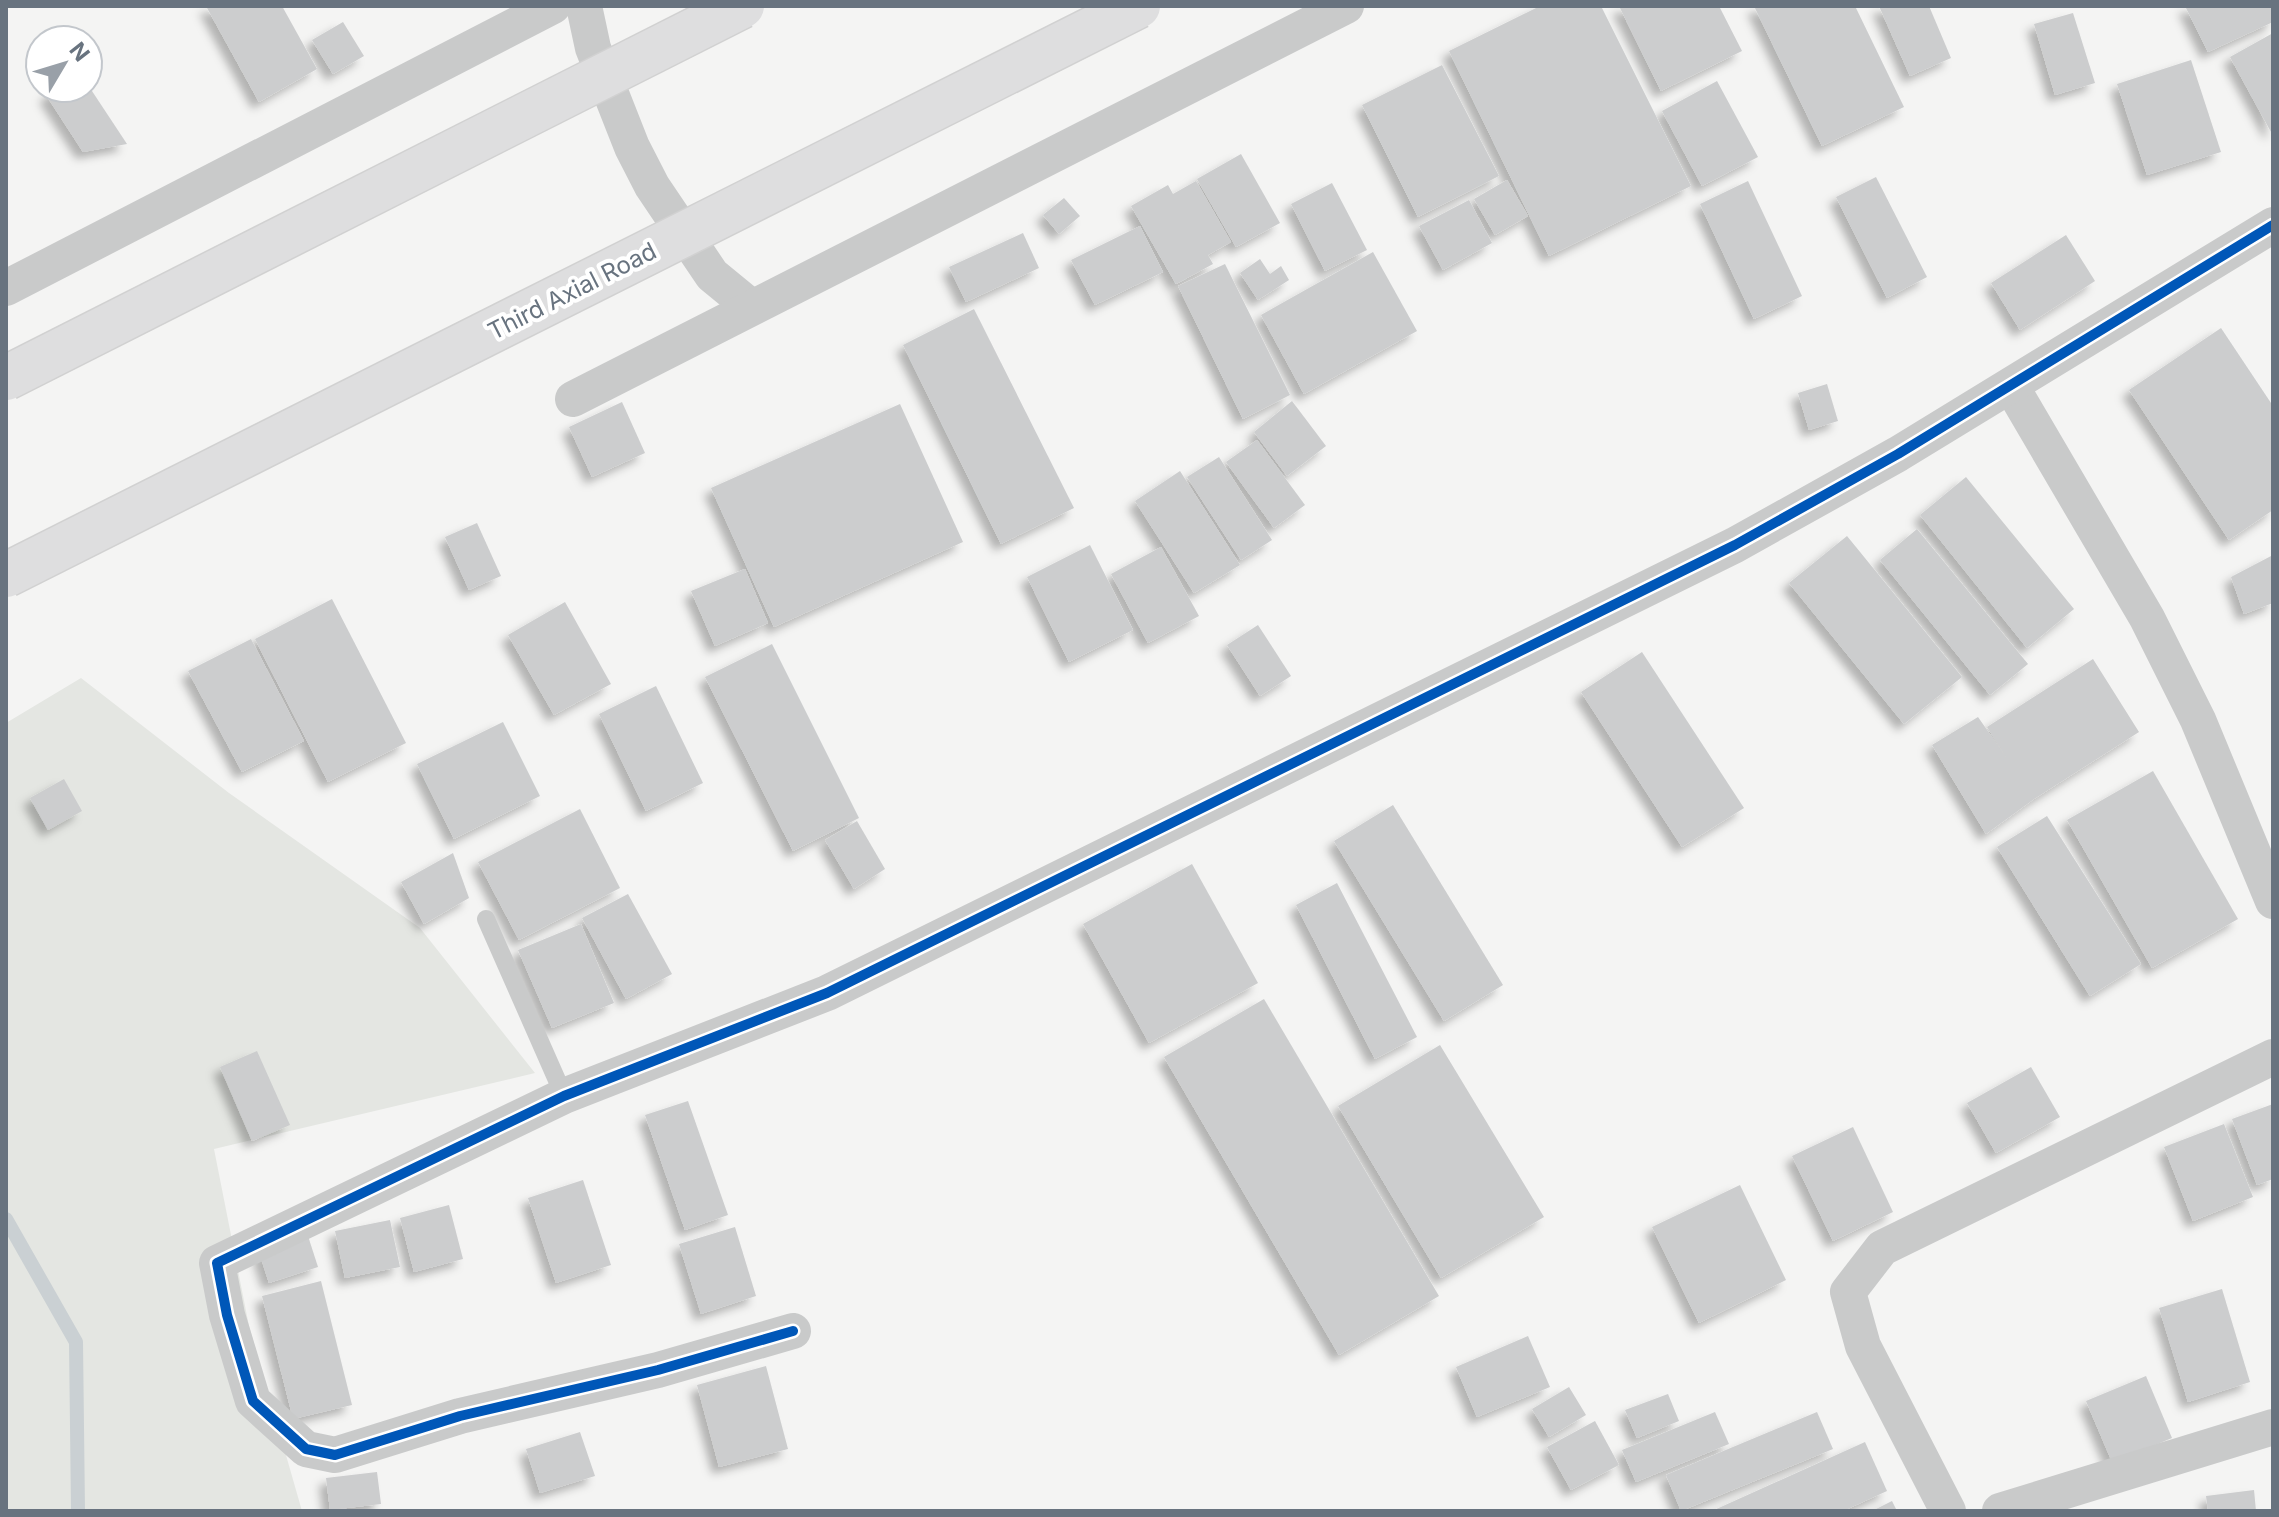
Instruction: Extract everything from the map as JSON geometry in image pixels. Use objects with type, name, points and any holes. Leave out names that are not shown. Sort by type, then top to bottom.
[{"type":"highway","points":[[6,378],[742,6]]},
{"type":"highway","name":"Third Axial Road","points":[[6,575],[1138,6]]},
{"type":"street","points":[[6,288],[553,6]]},
{"type":"street","points":[[584,6],[593,48],[632,147],[652,186],[712,275],[751,307]]},
{"type":"street","points":[[573,399],[1346,6]]},
{"type":"street","points":[[793,1331],[658,1370],[460,1416],[335,1455],[306,1449],[253,1401],[227,1315],[217,1263],[564,1096],[827,993],[1735,545],[1898,454],[2273,225]]},
{"type":"street","points":[[2011,386],[2160,644],[2198,720],[2273,901]]},
{"type":"street","points":[[1948,1511],[1863,1346],[1848,1292],[1882,1248],[2273,1057]]},
{"type":"street","points":[[2000,1511],[2273,1427]]},
{"type":"lane","points":[[486,919],[564,1096]]},
{"type":"shaded area","points":[[81,678],[229,793],[420,928],[535,1073],[214,1149],[249,1326],[302,1511],[6,1511],[6,723]]},
{"type":"building","points":[[206,6],[282,6],[317,69],[259,102]]},
{"type":"building","points":[[1540,6],[1601,6],[1691,186],[1549,256],[1449,51]]},
{"type":"building","points":[[1619,6],[1719,6],[1742,51],[1661,91]]},
{"type":"building","points":[[1754,6],[1855,6],[1904,107],[1822,146]]},
{"type":"building","points":[[1879,6],[1929,6],[1951,58],[1910,76]]},
{"type":"building","points":[[2185,6],[2273,6],[2273,22],[2208,52]]},
{"type":"building","points":[[2073,13],[2095,83],[2055,95],[2034,24]]},
{"type":"building","points":[[343,22],[364,56],[333,74],[312,40]]},
{"type":"building","points":[[2273,33],[2273,131],[2271,132],[2230,57]]},
{"type":"building","points":[[2191,60],[2221,152],[2147,175],[2117,84]]},
{"type":"building","points":[[1442,65],[1499,176],[1418,217],[1362,105]]},
{"type":"building","points":[[1717,81],[1758,157],[1702,186],[1662,111]]},
{"type":"building","points":[[52,104],[101,104],[127,144],[83,152]]},
{"type":"building","points":[[1241,154],[1280,223],[1236,247],[1197,179]]},
{"type":"building","points":[[1876,177],[1927,277],[1887,298],[1836,197]]},
{"type":"building","points":[[1507,180],[1528,216],[1495,235],[1474,199]]},
{"type":"building","points":[[1196,181],[1231,242],[1208,255],[1213,264],[1176,284],[1131,206],[1168,185],[1173,194]]},
{"type":"building","points":[[1748,181],[1802,296],[1754,319],[1700,204]]},
{"type":"building","points":[[1332,183],[1367,250],[1325,271],[1291,204]]},
{"type":"building","points":[[1064,198],[1080,216],[1059,234],[1043,215]]},
{"type":"building","points":[[1469,200],[1492,243],[1443,270],[1419,226]]},
{"type":"building","points":[[1140,226],[1163,272],[1095,305],[1071,260]]},
{"type":"building","points":[[1023,233],[1039,268],[966,302],[949,267]]},
{"type":"building","points":[[2066,235],[2095,281],[2020,330],[1991,283]]},
{"type":"building","points":[[1373,252],[1417,331],[1304,394],[1261,315]]},
{"type":"building","points":[[1260,259],[1270,274],[1281,266],[1289,280],[1258,300],[1240,273]]},
{"type":"building","points":[[1225,264],[1290,395],[1243,419],[1178,286]]},
{"type":"building","points":[[974,309],[1074,508],[1001,544],[903,345]]},
{"type":"building","points":[[2221,328],[2273,406],[2273,510],[2229,540],[2129,390]]},
{"type":"building","points":[[1827,384],[1838,421],[1809,430],[1798,393]]},
{"type":"building","points":[[1292,401],[1326,446],[1287,476],[1254,432]]},
{"type":"building","points":[[622,402],[645,453],[592,477],[569,427]]},
{"type":"building","points":[[900,404],[963,542],[774,627],[711,488]]},
{"type":"building","points":[[1257,440],[1305,505],[1274,528],[1226,462]]},
{"type":"building","points":[[1219,457],[1272,540],[1241,560],[1187,477]]},
{"type":"building","points":[[1180,471],[1240,565],[1194,593],[1135,501]]},
{"type":"building","points":[[1966,477],[2074,609],[2027,648],[1920,515]]},
{"type":"building","points":[[477,523],[501,576],[469,590],[445,537]]},
{"type":"building","points":[[1917,529],[2028,664],[1990,695],[1880,560]]},
{"type":"building","points":[[1847,536],[1962,677],[1904,724],[1789,583]]},
{"type":"building","points":[[1090,545],[1133,630],[1069,662],[1027,577]]},
{"type":"building","points":[[1161,547],[1199,616],[1148,643],[1111,574]]},
{"type":"building","points":[[2273,555],[2273,603],[2244,614],[2231,577]]},
{"type":"building","points":[[745,569],[768,623],[715,646],[691,591]]},
{"type":"building","points":[[332,599],[406,743],[328,782],[255,639]]},
{"type":"building","points":[[565,602],[611,684],[554,715],[508,635]]},
{"type":"building","points":[[1258,625],[1291,676],[1260,696],[1227,645]]},
{"type":"building","points":[[251,639],[304,741],[242,772],[188,671]]},
{"type":"building","points":[[772,644],[859,818],[793,851],[705,677]]},
{"type":"building","points":[[1642,652],[1744,808],[1682,847],[1581,692]]},
{"type":"building","points":[[2093,659],[2139,732],[2034,799],[1986,834],[1932,745],[1978,717],[2006,757],[1987,727]]},
{"type":"building","points":[[656,686],[703,783],[646,811],[599,714]]},
{"type":"building","points":[[503,722],[540,796],[454,839],[417,764]]},
{"type":"building","points":[[2153,771],[2238,919],[2152,968],[2067,820]]},
{"type":"building","points":[[64,779],[82,811],[48,830],[30,798]]},
{"type":"building","points":[[1393,805],[1503,985],[1444,1021],[1334,841]]},
{"type":"building","points":[[580,809],[620,888],[519,940],[478,862]]},
{"type":"building","points":[[2047,816],[2141,964],[2090,996],[1997,847]]},
{"type":"building","points":[[857,821],[885,869],[854,889],[825,840]]},
{"type":"building","points":[[453,853],[469,898],[424,924],[401,882]]},
{"type":"building","points":[[1192,864],[1258,983],[1149,1043],[1083,924]]},
{"type":"building","points":[[1337,883],[1417,1037],[1375,1059],[1296,905]]},
{"type":"building","points":[[628,894],[672,974],[626,999],[582,918]]},
{"type":"building","points":[[581,924],[614,1003],[552,1028],[518,950]]},
{"type":"building","points":[[1264,999],[1439,1296],[1339,1355],[1164,1057]]},
{"type":"building","points":[[1440,1045],[1544,1217],[1441,1278],[1338,1106]]},
{"type":"building","points":[[257,1051],[290,1125],[252,1141],[220,1067]]},
{"type":"building","points":[[2031,1067],[2060,1117],[1996,1153],[1967,1103]]},
{"type":"building","points":[[688,1101],[728,1215],[685,1230],[645,1115]]},
{"type":"building","points":[[2273,1104],[2273,1179],[2257,1185],[2232,1119]]},
{"type":"building","points":[[2224,1124],[2253,1197],[2193,1221],[2164,1147]]},
{"type":"building","points":[[1853,1127],[1893,1212],[1833,1241],[1792,1156]]},
{"type":"building","points":[[583,1180],[611,1265],[556,1283],[528,1198]]},
{"type":"building","points":[[1740,1185],[1786,1280],[1699,1323],[1652,1227]]},
{"type":"building","points":[[449,1205],[463,1259],[414,1272],[400,1218]]},
{"type":"building","points":[[390,1220],[400,1267],[345,1278],[335,1231]]},
{"type":"building","points":[[735,1227],[756,1296],[701,1314],[679,1244]]},
{"type":"building","points":[[308,1236],[318,1267],[269,1283],[259,1252]]},
{"type":"building","points":[[321,1281],[352,1405],[293,1419],[262,1296]]},
{"type":"building","points":[[2222,1289],[2250,1382],[2188,1402],[2159,1308]]},
{"type":"building","points":[[1528,1336],[1550,1387],[1477,1417],[1456,1367]]},
{"type":"building","points":[[766,1366],[788,1449],[719,1467],[697,1385]]},
{"type":"building","points":[[2146,1376],[2172,1438],[2112,1462],[2086,1401]]},
{"type":"building","points":[[1569,1387],[1586,1415],[1549,1437],[1532,1409]]},
{"type":"building","points":[[1668,1394],[1679,1421],[1637,1438],[1625,1410]]},
{"type":"building","points":[[1715,1412],[1729,1444],[1636,1482],[1622,1450]]},
{"type":"building","points":[[1817,1412],[1833,1449],[1681,1511],[1666,1475]]},
{"type":"building","points":[[1595,1421],[1619,1465],[1571,1490],[1547,1447]]},
{"type":"building","points":[[580,1432],[595,1476],[540,1493],[526,1449]]},
{"type":"building","points":[[1865,1442],[1887,1491],[1843,1511],[1712,1511]]},
{"type":"building","points":[[377,1472],[381,1504],[330,1510],[326,1478]]},
{"type":"building","points":[[2254,1490],[2256,1511],[2208,1511],[2206,1496]]},
{"type":"building","points":[[1892,1501],[1897,1511],[1872,1511]]},
{"type":"waterway","points":[[6,1219],[76,1342],[78,1511]]},
{"type":"cycle path","points":[[793,1331],[658,1370],[460,1416],[335,1455],[306,1449],[253,1401],[227,1315],[217,1263],[564,1096],[827,993],[1735,545],[1898,454],[2273,225]]}]
